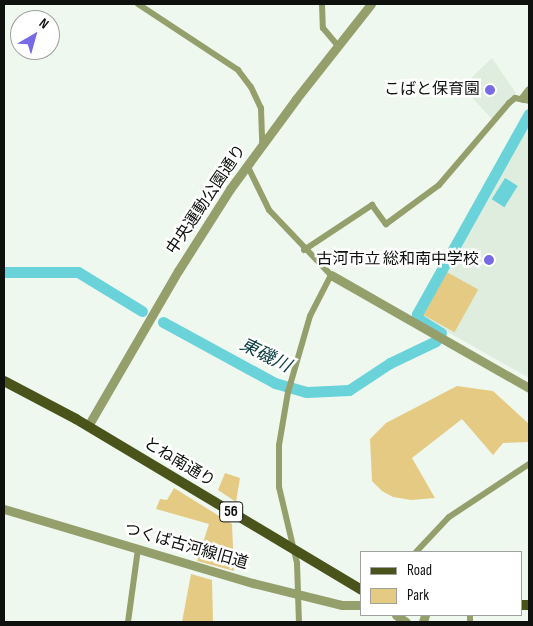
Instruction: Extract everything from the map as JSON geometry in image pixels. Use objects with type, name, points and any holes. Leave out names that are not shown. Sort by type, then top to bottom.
[{"type":"main road","name":"とね南通り","points":[[4,381],[88,426],[360,589]]},
{"type":"street","points":[[138,4],[238,70],[251,87],[261,108],[262,145]]},
{"type":"street","points":[[322,4],[323,28],[338,46]]},
{"type":"street","name":"中央運動公園通り","points":[[88,426],[196,241],[247,164],[372,4]]},
{"type":"street","points":[[304,250],[372,204],[386,224],[439,185],[509,103],[515,98],[527,96]]},
{"type":"street","points":[[247,164],[269,210],[304,250],[331,276],[529,388]]},
{"type":"street","points":[[299,622],[299,593],[295,550],[277,468],[289,389],[310,316],[331,276]]},
{"type":"street","points":[[417,551],[449,517],[529,464]]},
{"type":"street","name":"つくば古河線旧道","points":[[4,509],[138,549],[342,605],[360,605]]},
{"type":"street","points":[[128,622],[138,549]]},
{"type":"shaded area","name":"こばと保育園","points":[[492,58],[516,93],[494,121],[462,87]]},
{"type":"shaded area","name":"古河市立 総和南中学校","points":[[529,120],[529,378],[418,315]]},
{"type":"green space","points":[[445,271],[478,289],[454,332],[421,314]]},
{"type":"green space","points":[[457,386],[493,391],[529,424],[529,442],[503,443],[493,455],[462,419],[412,458],[435,498],[411,500],[393,497],[382,491],[372,481],[370,439],[386,423]]},
{"type":"green space","points":[[225,473],[240,478],[236,502],[218,490]]},
{"type":"green space","points":[[174,488],[232,524],[234,571],[197,561],[209,524],[156,509],[160,499],[167,500]]},
{"type":"green space","points":[[191,574],[212,580],[213,622],[182,622]]},
{"type":"water","points":[[505,178],[518,186],[504,207],[492,199]]},
{"type":"waterway","name":"東磯川","points":[[441,333],[419,319],[417,314],[529,114]]},
{"type":"waterway","name":"東磯川","points":[[4,272],[78,272],[142,311]]},
{"type":"waterway","name":"東磯川","points":[[163,322],[275,383],[307,392],[349,390],[390,363],[436,341]]},
{"type":"place","name":"こばと保育園","points":[[490,90]]},
{"type":"place","name":"古河市立 総和南中学校","points":[[489,260]]}]
